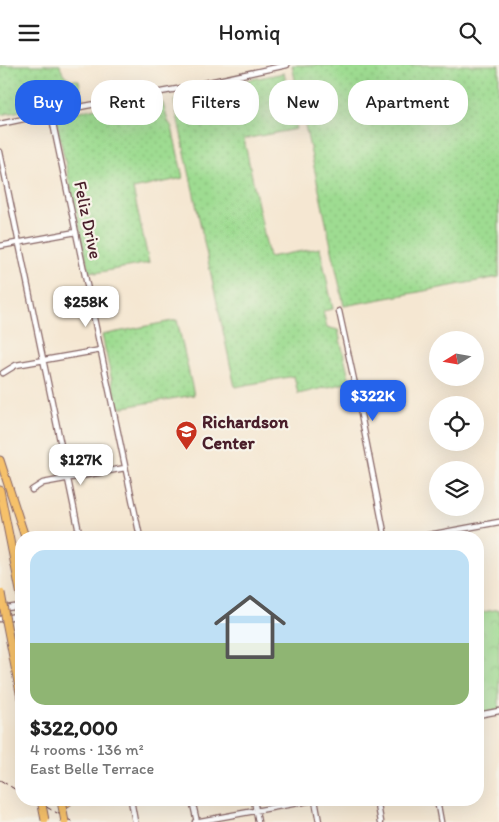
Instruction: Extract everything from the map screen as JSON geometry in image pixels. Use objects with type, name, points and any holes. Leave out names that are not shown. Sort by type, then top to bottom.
[{"type":"highway","points":[[0,460],[23,531]]},
{"type":"highway","points":[[0,490],[15,564]]},
{"type":"highway","points":[[0,594],[3,620],[8,631],[15,667]]},
{"type":"highway","points":[[42,806],[45,821]]},
{"type":"highway","points":[[64,806],[66,822]]},
{"type":"street","points":[[81,108],[287,65]]},
{"type":"street","points":[[0,124],[15,121]]},
{"type":"street","name":"Feliz Drive","points":[[53,125],[139,531]]},
{"type":"street","points":[[0,152],[79,531]]},
{"type":"street","points":[[0,246],[76,232]]},
{"type":"street","points":[[339,311],[358,394],[384,531]]},
{"type":"street","points":[[4,373],[16,365],[101,350]]},
{"type":"street","points":[[32,490],[42,483],[125,468]]},
{"type":"street","points":[[450,531],[499,522]]},
{"type":"street","points":[[0,609],[15,607]]},
{"type":"street","points":[[484,714],[499,711]]},
{"type":"street","points":[[132,806],[135,822]]},
{"type":"street","points":[[193,806],[196,822],[283,806]]},
{"type":"street","points":[[255,806],[258,822]]},
{"type":"street","points":[[316,806],[319,822]]},
{"type":"street","points":[[377,806],[381,822]]},
{"type":"street","points":[[438,806],[441,822]]},
{"type":"green space","points":[[0,65],[60,65],[66,77],[79,80],[15,80],[15,112],[0,115]]},
{"type":"green space","points":[[292,65],[499,65],[499,277],[344,306],[305,125],[338,125],[338,80],[295,80]]},
{"type":"green space","points":[[284,73],[286,80],[269,80],[269,125],[295,125],[296,129],[244,139],[269,257],[320,248],[333,309],[323,311],[327,327],[338,330],[350,382],[298,394],[294,376],[235,387],[179,125],[259,125],[259,80],[248,80]]},
{"type":"green space","points":[[163,103],[168,121],[172,127],[183,178],[133,189],[149,263],[95,273],[95,271],[89,272],[57,125],[81,125],[81,111],[91,109],[91,125],[163,125]]},
{"type":"green space","points":[[177,320],[194,395],[118,408],[102,335]]},
{"type":"green space","points":[[499,609],[499,714],[484,716],[484,612]]},
{"type":"railway","points":[[0,780],[15,789]]},
{"type":"railway","points":[[45,806],[73,822]]},
{"type":"place","name":"Richardson Center","points":[[186,451]]}]
